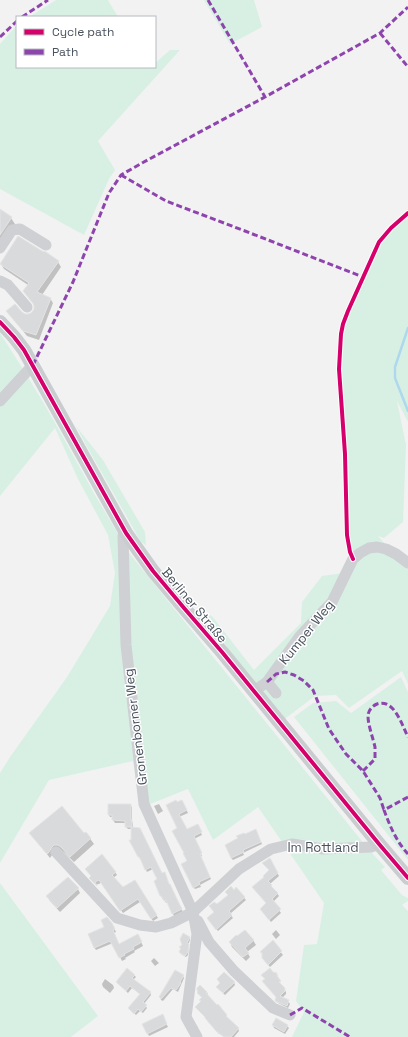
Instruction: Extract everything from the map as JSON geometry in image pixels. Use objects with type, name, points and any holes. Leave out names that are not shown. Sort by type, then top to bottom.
[{"type":"main road","name":"Berliner Straße","points":[[0,322],[24,350],[126,533],[153,571],[408,878]]},
{"type":"street","points":[[0,248],[12,230],[20,229],[46,244]]},
{"type":"street","points":[[0,281],[8,285],[27,307]]},
{"type":"street","points":[[0,401],[33,365]]},
{"type":"street","name":"Gronenborner Weg","points":[[126,533],[123,536],[126,645],[144,804],[193,912],[209,942],[234,971],[273,1008],[290,1015]]},
{"type":"street","name":"Kumper Weg","points":[[254,691],[266,682],[300,636],[332,602],[352,559],[369,548],[377,547],[386,549],[396,554],[408,563]]},
{"type":"street","points":[[266,682],[276,693]]},
{"type":"street","name":"Im Rottland","points":[[193,912],[239,869],[271,849],[292,844],[323,849],[371,847],[379,844]]},
{"type":"street","points":[[56,852],[118,918],[140,925],[156,927],[171,923],[193,912]]},
{"type":"street","name":"Gronenborner Weg","points":[[193,912],[197,934],[186,1017],[198,1037]]},
{"type":"green space","points":[[56,0],[108,0],[117,16],[31,16]]},
{"type":"green space","points":[[204,0],[254,0],[262,27],[230,44]]},
{"type":"green space","points":[[16,26],[16,68],[156,68],[156,62],[170,50],[180,50],[98,141],[115,170],[109,179],[84,235],[0,189],[0,44]]},
{"type":"green space","points":[[408,209],[408,422],[397,401],[406,445],[403,522],[384,538],[378,536],[408,568],[408,684],[402,671],[349,708],[336,695],[315,696],[282,721],[201,612],[212,616],[254,670],[301,623],[302,602],[322,576],[350,572],[340,386],[342,325],[378,238]]},
{"type":"green space","points":[[0,333],[43,402],[130,554],[370,851],[385,867],[381,870],[402,895],[408,898],[408,901],[402,905],[408,911],[408,1037],[292,1037],[304,1012],[296,1001],[304,945],[317,944],[324,903],[258,807],[213,840],[188,789],[140,808],[133,761],[49,780],[0,863],[0,773],[67,677],[110,606],[115,573],[108,535],[78,479],[55,428],[0,496]]},
{"type":"green space","points":[[76,426],[103,460],[145,532],[146,545],[141,542]]},
{"type":"green space","points":[[401,677],[408,692],[408,860],[294,717],[313,703],[336,701],[351,713]]},
{"type":"green space","points":[[0,883],[98,1016],[71,1037],[0,1037]]},
{"type":"building","points":[[0,209],[12,217],[0,235]]},
{"type":"building","points":[[18,236],[59,261],[37,292],[51,298],[36,335],[23,331],[6,311],[15,304],[25,314],[31,313],[34,309],[33,303],[23,291],[29,283],[0,264]]},
{"type":"building","points":[[176,800],[177,802],[182,800],[187,810],[179,814],[187,829],[198,824],[202,832],[194,836],[202,853],[200,854],[210,877],[199,882],[200,884],[193,888],[181,864],[187,861],[172,831],[177,828],[166,805]]},
{"type":"building","points":[[108,804],[131,804],[132,827],[140,828],[162,873],[165,872],[169,884],[182,909],[172,914],[166,900],[164,901],[160,896],[154,881],[157,879],[151,867],[145,870],[140,858],[129,840],[131,840],[131,827],[125,827],[125,821],[112,820],[112,815],[108,815]]},
{"type":"building","points":[[62,806],[84,833],[86,832],[91,838],[70,857],[58,845],[54,845],[47,854],[29,833]]},
{"type":"building","points":[[256,829],[261,842],[243,850],[244,852],[231,858],[225,845],[238,838],[236,836]]},
{"type":"building","points":[[102,854],[116,872],[112,875],[123,887],[135,880],[157,915],[151,919],[138,899],[120,911],[99,880],[95,882],[97,886],[89,878],[91,876],[85,869]]},
{"type":"building","points":[[270,858],[278,873],[268,881],[278,893],[272,899],[281,909],[269,920],[260,909],[266,903],[252,887],[264,877],[263,876],[269,870],[262,863]]},
{"type":"building","points":[[68,877],[79,888],[57,908],[46,896]]},
{"type":"building","points":[[231,886],[234,890],[236,887],[245,897],[229,911],[232,915],[216,930],[207,918],[214,912],[209,906],[214,902],[217,904],[228,895],[225,892]]},
{"type":"building","points":[[107,917],[115,929],[113,930],[119,944],[138,934],[142,942],[119,958],[110,941],[94,948],[88,934],[104,927],[101,920]]},
{"type":"building","points":[[245,930],[254,940],[245,948],[249,953],[243,957],[229,942],[236,935],[237,936]]},
{"type":"building","points":[[183,933],[190,937],[187,943],[189,944],[188,952],[185,956],[179,952],[181,948],[179,947],[182,945],[180,939]]},
{"type":"building","points":[[273,940],[282,951],[268,965],[262,958],[262,953],[260,952]]},
{"type":"building","points":[[127,968],[135,975],[132,978],[151,992],[143,1002],[147,1005],[141,1012],[138,1009],[134,1014],[128,1008],[140,994],[130,986],[126,991],[116,982]]},
{"type":"building","points":[[270,968],[273,972],[277,973],[277,976],[281,981],[279,982],[285,988],[285,991],[280,996],[289,1000],[287,1006],[275,1001],[276,997],[262,981],[265,979],[261,975]]},
{"type":"building","points":[[175,970],[184,975],[180,982],[181,983],[176,990],[171,988],[161,999],[159,997]]},
{"type":"building","points":[[224,972],[235,982],[223,993],[216,987],[220,983],[217,979]]},
{"type":"building","points":[[200,985],[217,1005],[218,1004],[227,1015],[226,1016],[239,1028],[231,1037],[224,1037],[217,1032],[195,1007],[201,1001],[199,1000],[202,997],[197,993],[197,988]]},
{"type":"building","points":[[163,1014],[167,1024],[147,1034],[142,1024]]},
{"type":"building","points":[[276,1018],[288,1025],[284,1032],[272,1025]]},
{"type":"waterway","points":[[408,328],[395,367],[395,378],[408,411]]},
{"type":"marked path","points":[[24,16],[48,0]]},
{"type":"marked path","points":[[208,0],[265,97]]},
{"type":"marked path","points":[[33,365],[73,282],[109,193],[121,175],[380,33],[408,7]]},
{"type":"marked path","points":[[0,37],[16,22]]},
{"type":"marked path","points":[[380,33],[408,67]]},
{"type":"marked path","points":[[121,175],[166,201],[363,277]]},
{"type":"marked path","points":[[267,682],[276,674],[285,672],[304,681],[313,690],[329,729],[346,754],[363,771],[380,798],[384,810]]},
{"type":"marked path","points":[[363,771],[375,759],[375,747],[368,720],[368,714],[373,706],[383,703],[393,709],[408,737]]},
{"type":"marked path","points":[[408,797],[384,810],[391,828],[408,854]]},
{"type":"marked path","points":[[290,1015],[302,1008],[350,1037]]},
{"type":"cycle path","points":[[353,559],[350,552],[347,535],[345,454],[339,369],[341,334],[348,311],[379,242],[391,228],[408,213]]},
{"type":"cycle path","points":[[0,322],[24,350],[126,533],[153,571],[222,652],[408,878]]}]
